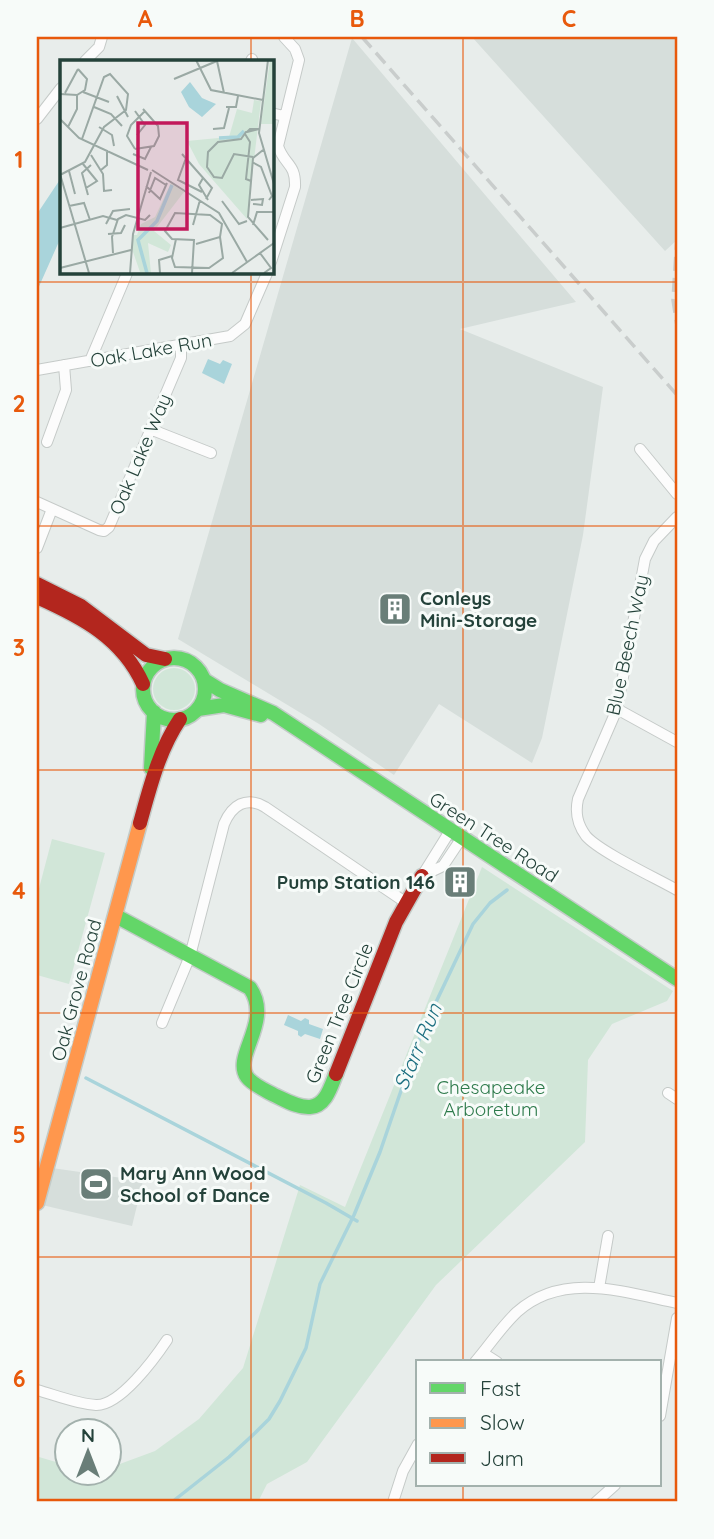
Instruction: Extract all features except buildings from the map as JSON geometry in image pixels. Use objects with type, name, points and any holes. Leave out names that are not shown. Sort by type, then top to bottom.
[{"type":"street","points":[[86,60],[99,47],[102,37]]},
{"type":"street","points":[[273,252],[295,187],[292,165],[285,160],[278,146],[299,60],[295,49],[284,37]]},
{"type":"street","points":[[37,119],[60,89]]},
{"type":"street","points":[[273,113],[284,116]]},
{"type":"street","points":[[90,361],[127,273]]},
{"type":"street","name":"Oak Lake Run","points":[[37,370],[225,338],[239,331],[245,324],[267,273]]},
{"type":"street","name":"Oak Lake Way","points":[[37,502],[99,530],[107,529],[181,358],[181,345]]},
{"type":"street","points":[[47,442],[66,390],[64,365]]},
{"type":"street","points":[[150,429],[211,453]]},
{"type":"street","points":[[640,449],[677,494]]},
{"type":"street","points":[[37,548],[52,509]]},
{"type":"street","name":"Blue Beech Way","points":[[677,517],[654,541],[645,559],[617,709],[578,799],[575,812],[578,823],[594,843],[677,890]]},
{"type":"street","points":[[37,584],[81,606],[146,654],[191,663],[199,670],[204,680],[205,696],[198,709],[180,719],[165,719],[153,712],[144,697],[144,684],[131,658],[122,649],[85,620],[37,597]]},
{"type":"street","points":[[144,684],[152,668],[165,659]]},
{"type":"street","name":"Green Tree Road","points":[[204,680],[216,690],[261,706],[677,979]]},
{"type":"street","name":"Green Tree Road","points":[[198,709],[223,705],[290,726]]},
{"type":"street","points":[[617,709],[677,742]]},
{"type":"street","name":"Oak Grove Road","points":[[150,786],[155,727],[153,712]]},
{"type":"street","name":"Oak Grove Road","points":[[37,1203],[150,786],[169,735],[180,719]]},
{"type":"street","points":[[162,1023],[190,956],[224,824],[228,814],[241,803],[250,801],[265,807],[405,902]]},
{"type":"street","name":"Green Tree Circle","points":[[116,916],[240,983],[256,995],[259,1010],[243,1070],[258,1087],[303,1107],[312,1108],[323,1101],[328,1093],[405,902],[422,876],[456,835]]},
{"type":"street","points":[[668,1093],[677,1099]]},
{"type":"street","points":[[599,1288],[608,1236]]},
{"type":"street","points":[[477,1360],[517,1312],[535,1299],[556,1291],[577,1287],[599,1288],[677,1303]]},
{"type":"street","points":[[662,1404],[677,1318]]},
{"type":"street","points":[[37,1390],[92,1404],[102,1404],[114,1399],[145,1370],[167,1340]]},
{"type":"street","points":[[483,1353],[494,1360]]},
{"type":"street","points":[[393,1502],[403,1471],[416,1448]]},
{"type":"street","points":[[596,1502],[614,1486]]},
{"type":"shaded area","points":[[472,37],[677,37],[677,240],[665,251]]},
{"type":"shaded area","points":[[352,38],[576,302],[460,329],[603,387],[583,535],[542,738],[532,763],[439,704],[394,775],[319,724],[178,639]]},
{"type":"shaded area","points":[[52,1168],[143,1181],[132,1226],[42,1205]]},
{"type":"green space","points":[[174,668],[189,674],[195,689],[189,704],[174,710],[159,704],[153,689],[159,674]]},
{"type":"green space","points":[[52,839],[105,853],[69,984],[37,975],[37,896]]},
{"type":"green space","name":"Chesapeake Arboretum","points":[[482,867],[673,991],[667,1001],[612,1024],[588,1060],[585,1142],[436,1285],[307,1462],[267,1484],[258,1502],[37,1502],[39,1457],[52,1461],[52,1486],[122,1486],[122,1463],[155,1451],[199,1419],[243,1368],[300,1185],[345,1207]]},
{"type":"water","points":[[60,180],[60,239],[37,291],[37,214]]},
{"type":"water","points":[[208,359],[220,364],[223,360],[232,364],[224,384],[202,373]]},
{"type":"water","points":[[288,1015],[301,1021],[305,1018],[309,1020],[309,1024],[323,1029],[320,1039],[305,1034],[301,1037],[298,1031],[284,1025]]},
{"type":"waterway","name":"Starr Run","points":[[172,1502],[255,1433],[269,1419],[280,1401],[306,1348],[320,1284],[354,1215],[380,1152],[416,1047],[473,924],[490,903],[507,890]]},
{"type":"waterway","name":"Starr Run","points":[[86,1078],[357,1221]]},
{"type":"railway","points":[[362,37],[677,395]]},
{"type":"railway","points":[[677,236],[673,300],[677,326]]},
{"type":"traffic: fast","points":[[174,658],[186,660],[196,667],[203,677],[205,689],[203,701],[196,711],[186,718],[174,720],[162,718],[152,711],[145,701],[143,689],[145,677],[152,667],[162,660],[174,658]]},
{"type":"traffic: fast","points":[[204,680],[220,690],[273,713],[677,979]]},
{"type":"traffic: fast","points":[[198,709],[224,705],[261,715]]},
{"type":"traffic: fast","points":[[151,768],[154,712]]},
{"type":"traffic: fast","points":[[116,916],[250,988],[256,1001],[257,1013],[244,1059],[244,1069],[247,1077],[256,1085],[292,1103],[310,1107],[316,1106],[324,1099],[336,1074]]},
{"type":"traffic: slow","points":[[37,1203],[140,823]]},
{"type":"traffic: jam","points":[[37,584],[81,606],[146,655],[165,659]]},
{"type":"traffic: jam","points":[[37,597],[99,631],[124,654],[143,684]]},
{"type":"traffic: jam","points":[[140,823],[161,756],[180,719]]},
{"type":"traffic: jam","points":[[336,1074],[396,922],[422,876]]},
{"type":"place","name":"Conleys Mini-Storage","points":[[395,609]]},
{"type":"place","name":"Pump Station 146","points":[[460,882]]},
{"type":"place","name":"Mary Ann Wood School of Dance","points":[[96,1184]]}]
